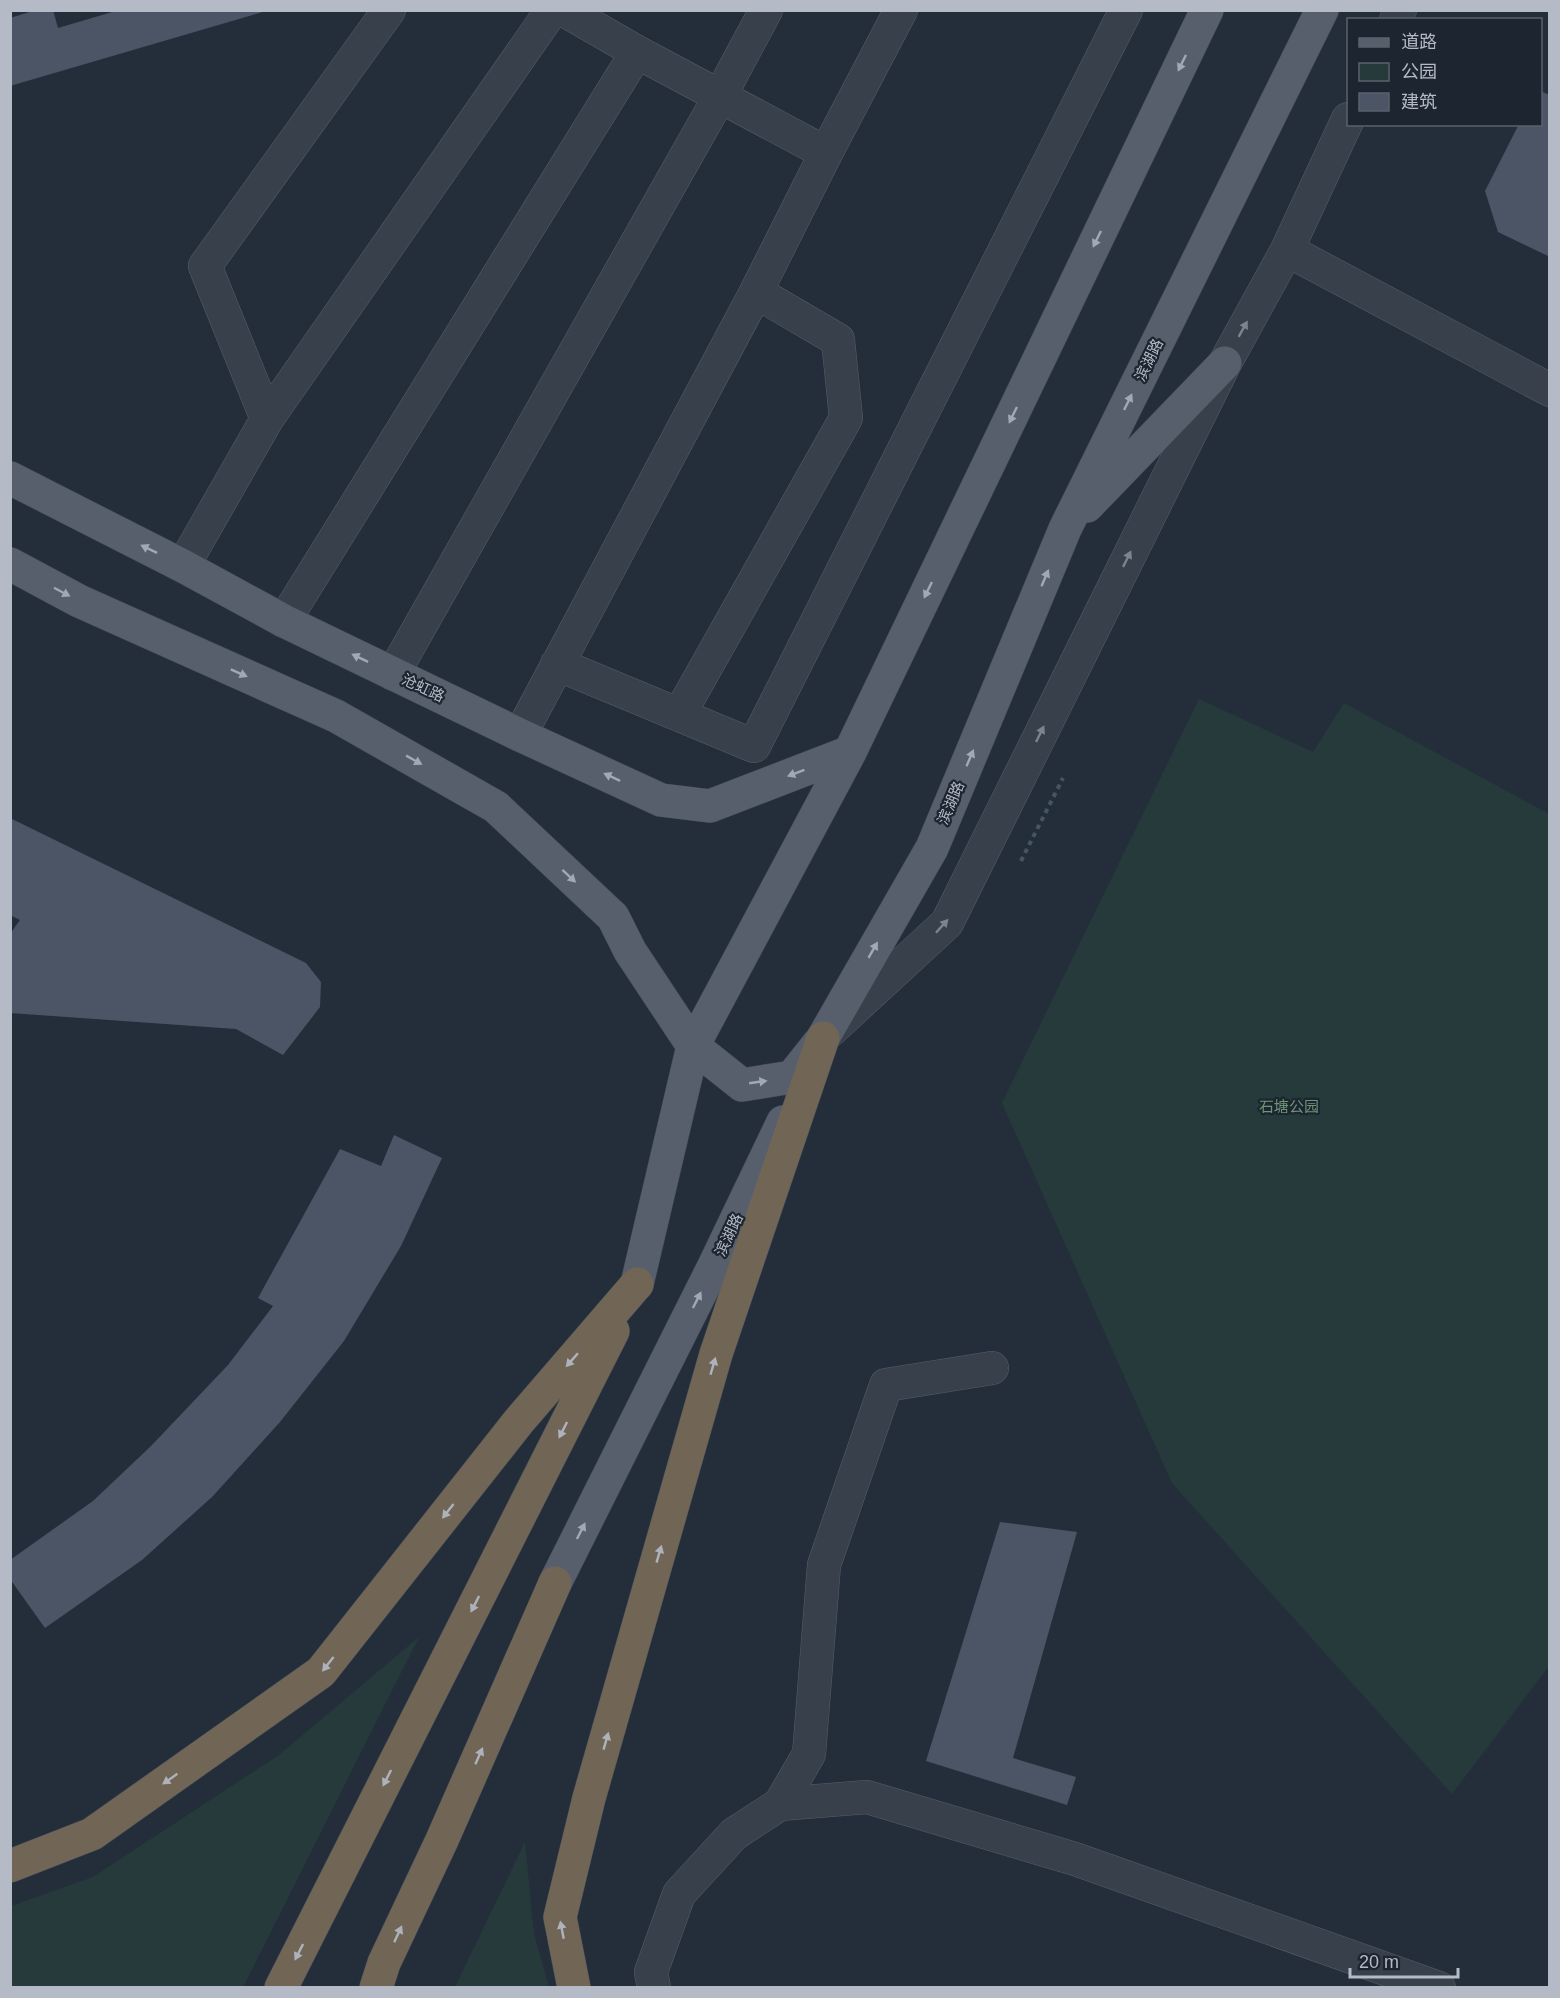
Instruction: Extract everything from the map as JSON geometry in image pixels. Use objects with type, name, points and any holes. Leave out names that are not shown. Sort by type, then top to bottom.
[{"type":"highway","points":[[574,1988],[560,1917],[589,1798],[716,1354],[823,1038]]},
{"type":"highway","points":[[10,1866],[92,1834],[321,1672],[519,1421],[637,1284]]},
{"type":"highway","points":[[281,1988],[637,1284]]},
{"type":"highway","points":[[376,1988],[384,1964],[442,1840],[555,1583]]},
{"type":"main road","points":[[637,1284],[693,1046],[850,752],[1207,10]]},
{"type":"main road","name":"滨湖路","points":[[555,1583],[714,1266],[823,1038],[932,848],[1065,530],[1322,10]]},
{"type":"main road","points":[[1065,530],[1225,363]]},
{"type":"main road","name":"沧虹路","points":[[10,478],[183,566],[284,621],[661,800],[710,806],[850,752]]},
{"type":"main road","points":[[10,564],[79,601],[336,716],[496,807],[613,917],[630,951],[693,1046],[742,1085],[792,1077],[823,1038]]},
{"type":"street","points":[[267,419],[205,266],[389,10]]},
{"type":"street","points":[[183,566],[267,419],[552,10]]},
{"type":"street","points":[[564,10],[637,52],[826,153]]},
{"type":"street","points":[[393,674],[720,96],[766,10]]},
{"type":"street","points":[[520,735],[756,292],[901,10]]},
{"type":"street","points":[[557,664],[754,746],[1126,10]]},
{"type":"street","points":[[284,621],[637,52]]},
{"type":"street","points":[[823,1038],[947,923],[1225,363],[1287,250],[1347,121]]},
{"type":"street","points":[[1287,250],[1550,390]]},
{"type":"street","points":[[679,715],[846,417],[838,340],[756,292]]},
{"type":"street","points":[[654,1988],[651,1972],[679,1894],[734,1834],[780,1804],[809,1754],[824,1565],[886,1385],[992,1368]]},
{"type":"street","points":[[780,1804],[867,1797],[1075,1859],[1439,1988]]},
{"type":"path","points":[[1021,861],[1063,778]]},
{"type":"green space","name":"石塘公园","points":[[1199,699],[1313,752],[1344,703],[1549,814],[1549,1666],[1452,1794],[1172,1483],[1002,1103]]},
{"type":"green space","points":[[419,1637],[243,1987],[11,1987],[11,1906],[93,1877],[279,1755]]},
{"type":"green space","points":[[525,1842],[534,1934],[549,1987],[455,1987]]},
{"type":"building","points":[[36,10],[53,10],[58,28],[119,10],[266,11],[10,86],[10,18]]},
{"type":"building","points":[[1542,92],[1550,95],[1550,257],[1498,232],[1485,191],[1518,126],[1542,126]]},
{"type":"building","points":[[10,818],[306,963],[321,982],[320,1007],[283,1055],[236,1029],[10,1013],[10,934],[20,920],[10,915]]},
{"type":"building","points":[[394,1135],[442,1158],[401,1246],[344,1341],[280,1422],[212,1497],[142,1560],[45,1628],[10,1579],[10,1560],[93,1501],[151,1446],[228,1365],[273,1306],[258,1298],[340,1149],[381,1166]]},
{"type":"building","points":[[1000,1522],[1077,1532],[1013,1758],[1076,1777],[1067,1805],[926,1761]]}]
